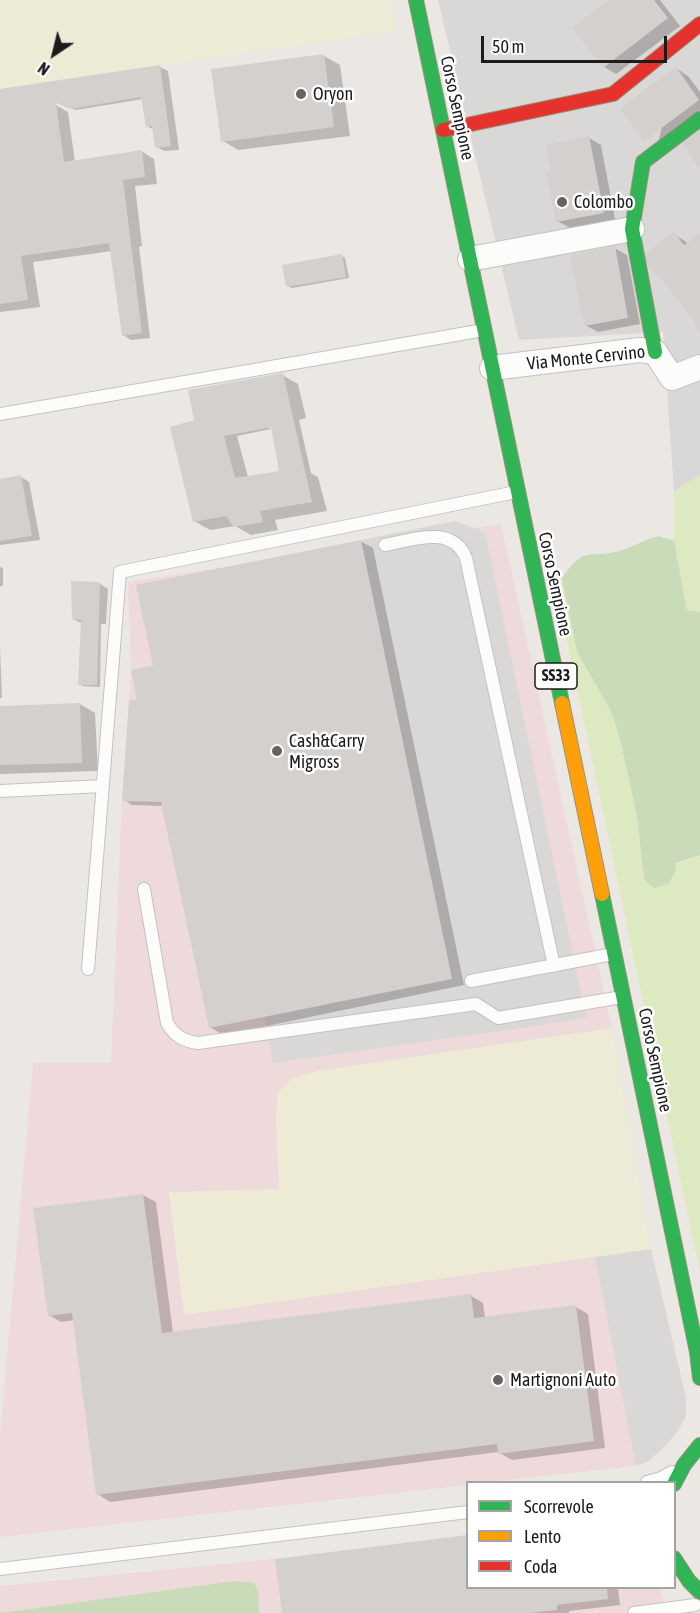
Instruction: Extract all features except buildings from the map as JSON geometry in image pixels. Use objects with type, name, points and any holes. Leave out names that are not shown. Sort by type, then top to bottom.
[{"type":"main road","name":"Corso Sempione","points":[[416,0],[698,1354]]},
{"type":"main road","points":[[443,130],[614,94],[700,24]]},
{"type":"main road","points":[[655,352],[632,229],[643,162],[700,119]]},
{"type":"main road","name":"SS33","points":[[698,1354],[700,1378]]},
{"type":"main road","points":[[676,1482],[684,1465],[698,1447],[700,1431]]},
{"type":"main road","points":[[676,1560],[689,1581],[698,1603]]},
{"type":"street","points":[[470,259],[632,229]]},
{"type":"street","name":"Via Monte Cervino","points":[[492,368],[640,350],[655,352],[672,378],[700,367]]},
{"type":"lane","points":[[0,414],[484,330]]},
{"type":"lane","points":[[88,969],[120,572],[518,492]]},
{"type":"lane","points":[[385,545],[430,537],[444,537],[457,544],[466,558],[555,966]]},
{"type":"lane","points":[[0,790],[103,786]]},
{"type":"lane","points":[[144,889],[167,1023],[174,1034],[186,1041],[208,1041],[476,1004],[498,1018],[624,997]]},
{"type":"lane","points":[[471,981],[614,954]]},
{"type":"lane","points":[[650,1481],[661,1478],[684,1465]]},
{"type":"lane","points":[[0,1569],[466,1512]]},
{"type":"lane","points":[[634,1613],[698,1603]]},
{"type":"shaded area","points":[[0,0],[391,0],[397,31],[0,89]]},
{"type":"shaded area","points":[[438,0],[700,0],[700,475],[674,492],[663,332],[519,340]]},
{"type":"shaded area","points":[[522,7],[540,100],[480,113],[462,21]]},
{"type":"shaded area","points":[[455,521],[485,532],[586,1017],[273,1063],[265,1017],[452,978],[361,540]]},
{"type":"shaded area","points":[[501,524],[612,1028],[651,1249],[686,1398],[686,1415],[678,1431],[650,1460],[636,1466],[497,1481],[466,1481],[466,1485],[0,1537],[0,1435],[33,1063],[111,1063],[122,801],[131,670],[128,582]]},
{"type":"shaded area","points":[[612,1028],[651,1249],[184,1315],[169,1192],[279,1189],[276,1118],[278,1093],[291,1079],[316,1071]]},
{"type":"shaded area","points":[[651,1249],[686,1398],[686,1415],[678,1431],[665,1446],[650,1460],[636,1466],[595,1257]]},
{"type":"shaded area","points":[[466,1535],[466,1589],[660,1589],[666,1613],[0,1613],[0,1586],[275,1559]]},
{"type":"green space","points":[[700,475],[700,612],[687,610],[674,541],[674,492]]},
{"type":"green space","points":[[659,536],[674,541],[687,610],[700,612],[700,855],[676,863],[675,872],[669,883],[654,888],[644,879],[637,816],[620,739],[611,711],[577,652],[562,578],[582,557],[619,551]]},
{"type":"green space","points":[[562,578],[577,652],[611,711],[620,739],[637,816],[644,879],[675,872],[676,864],[700,856],[700,1273],[554,579]]},
{"type":"green space","points":[[234,1581],[254,1583],[258,1590],[259,1613],[0,1613]]},
{"type":"traffic: fast","points":[[416,0],[562,703]]},
{"type":"traffic: fast","points":[[655,352],[632,229],[643,162],[700,119]]},
{"type":"traffic: fast","points":[[602,894],[697,1352],[700,1378]]},
{"type":"traffic: fast","points":[[676,1481],[684,1465],[700,1445]]},
{"type":"traffic: fast","points":[[676,1561],[689,1581],[700,1592]]},
{"type":"traffic: slow","points":[[562,703],[602,894]]},
{"type":"traffic: jam","points":[[443,130],[613,94],[700,24]]},
{"type":"place","name":"Oryon","points":[[301,94]]},
{"type":"place","name":"Colombo","points":[[562,202]]},
{"type":"place","name":"Cash&Carry Migross","points":[[277,751]]},
{"type":"place","name":"Martignoni Auto","points":[[498,1380]]}]
